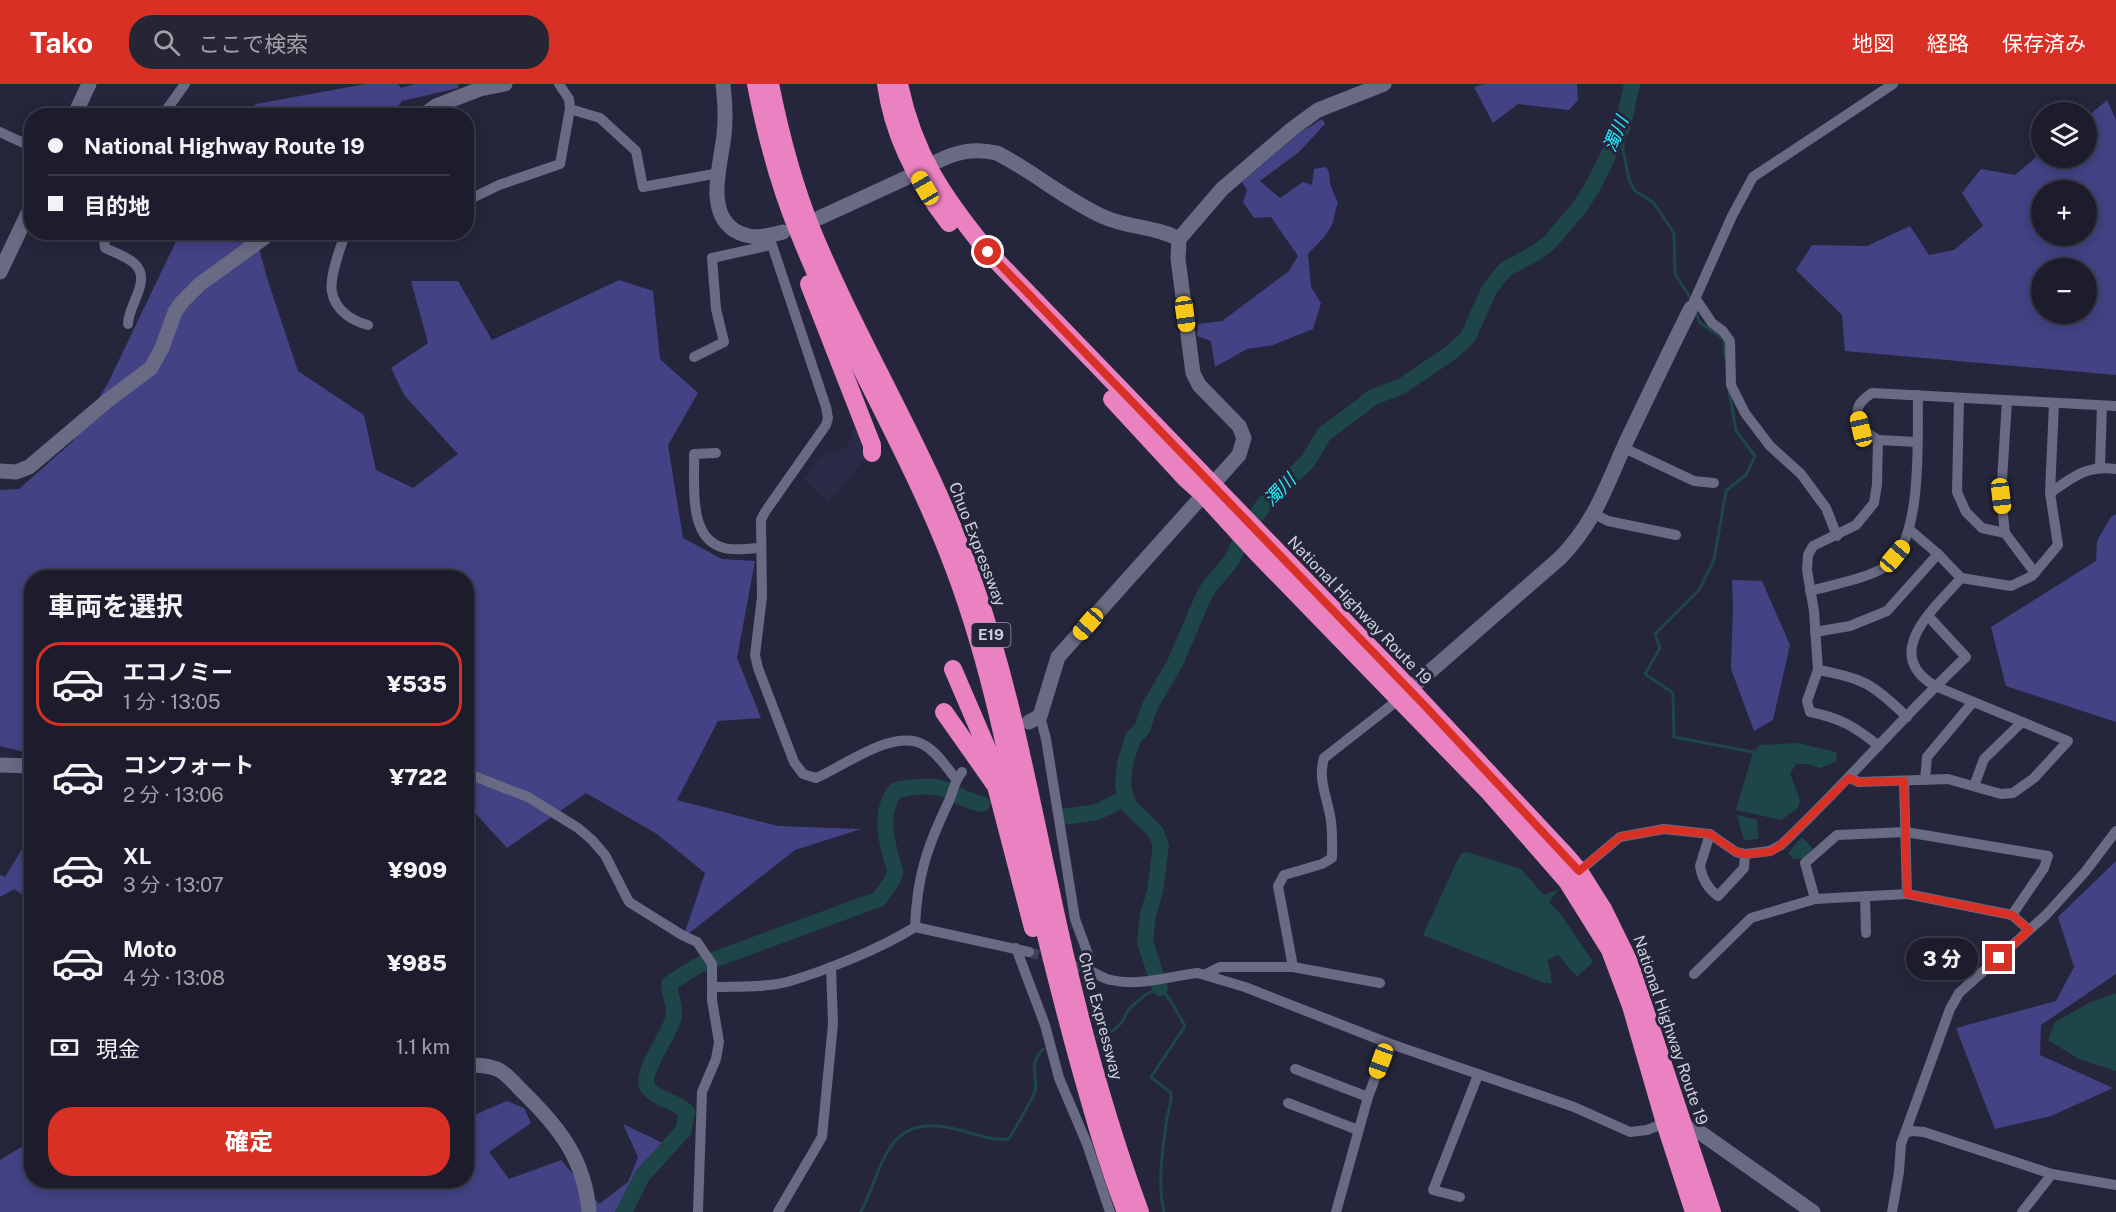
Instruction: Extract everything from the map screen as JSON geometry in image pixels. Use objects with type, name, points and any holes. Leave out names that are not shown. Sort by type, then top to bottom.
[{"type":"highway","points":[[747,84],[774,192],[872,445],[872,453]]},
{"type":"highway","name":"Chuo Expressway","points":[[756,84],[767,136],[784,195],[799,234],[833,309],[915,474],[961,586],[997,708],[1054,969],[1092,1109],[1126,1212]]},
{"type":"highway","name":"Chuo Expressway","points":[[770,84],[781,136],[796,189],[812,230],[856,327],[927,467],[953,526],[973,581],[1010,705],[1062,944],[1083,1029],[1104,1104],[1140,1212]]},
{"type":"highway","name":"National Highway Route 19","points":[[886,84],[902,144],[931,200],[946,220],[970,249],[1185,478],[1207,489]]},
{"type":"highway","name":"National Highway Route 19","points":[[899,84],[905,110],[931,175],[953,209],[988,252],[1207,489],[1404,694],[1498,801],[1573,876],[1612,924],[1629,962],[1712,1212]]},
{"type":"highway","points":[[953,669],[989,753],[1017,873],[1052,998],[1071,1059],[1092,1109]]},
{"type":"highway","points":[[944,712],[996,786]]},
{"type":"highway","name":"National Highway Route 19","points":[[1573,876],[1610,950],[1631,1006],[1694,1212]]},
{"type":"street","points":[[78,108],[89,84]]},
{"type":"street","points":[[168,108],[185,84]]},
{"type":"street","points":[[433,108],[480,89],[505,84]]},
{"type":"street","points":[[474,197],[499,185],[560,164],[570,109],[569,99],[559,84]]},
{"type":"street","points":[[723,84],[725,122],[718,204],[727,224],[748,236],[774,237]]},
{"type":"street","points":[[1384,84],[1318,110],[1292,129],[1222,189],[1179,239],[1178,259],[1194,373],[1199,385],[1239,426],[1244,438],[1239,455],[1058,657],[1034,719],[1046,739],[1075,919],[1089,957],[1089,970],[1108,980],[1123,982],[1206,974],[1478,1076],[1574,1107],[1630,1132],[1647,1130],[1665,1123]]},
{"type":"street","points":[[1293,967],[1278,886],[1284,875],[1322,864],[1332,858],[1330,816],[1323,789],[1321,768],[1324,758],[1404,694],[1560,558],[1577,539],[1594,514],[1752,177],[1893,84]]},
{"type":"street","points":[[570,109],[600,118],[636,152],[643,187],[719,173]]},
{"type":"street","points":[[0,132],[24,143]]},
{"type":"street","points":[[938,161],[954,153],[971,149],[997,153],[1087,209],[1109,219],[1166,232],[1179,239]]},
{"type":"street","points":[[819,218],[906,178]]},
{"type":"street","points":[[0,272],[24,222]]},
{"type":"street","points":[[694,357],[724,342],[716,309],[712,258],[774,237]]},
{"type":"street","points":[[774,237],[828,418],[803,459],[765,512],[760,527],[762,597],[755,661],[794,762],[803,774],[816,778],[854,758],[901,740],[923,744],[959,775],[927,850],[920,880],[915,927]]},
{"type":"street","points":[[104,240],[105,248],[135,263],[140,271],[142,283],[128,315],[128,324]]},
{"type":"street","points":[[0,471],[16,472],[29,467],[107,401],[151,368],[162,348],[176,312],[189,294],[261,240]]},
{"type":"street","points":[[344,240],[333,275],[332,291],[340,309],[355,321],[368,325]]},
{"type":"street","points":[[1694,303],[1730,341],[1731,385],[1744,413],[1770,446],[1801,474],[1827,508],[1836,536]]},
{"type":"street","points":[[1917,442],[1878,440],[1861,429],[1857,411],[1860,401],[1872,393],[2116,406]]},
{"type":"street","points":[[1810,591],[1865,575],[1886,566],[1904,545],[1913,513],[1918,395]]},
{"type":"street","points":[[1959,399],[1957,492],[1966,512],[1982,528],[2005,533]]},
{"type":"street","points":[[2007,401],[2001,496],[2005,533],[2035,573]]},
{"type":"street","points":[[1910,530],[1961,578],[2012,586],[2032,576],[2058,545],[2050,493],[2054,403]]},
{"type":"street","points":[[2100,467],[2102,406]]},
{"type":"street","points":[[1878,440],[1874,503],[1856,525],[1813,546],[1808,555],[1807,570],[1818,670],[1807,701],[1810,712],[1831,716],[1856,728],[1879,746]]},
{"type":"street","points":[[1624,448],[1694,481],[1714,483]]},
{"type":"street","points":[[716,453],[694,454],[696,516],[700,528],[713,544],[722,548],[731,550],[761,548]]},
{"type":"street","points":[[2050,493],[2078,473],[2100,467],[2116,469]]},
{"type":"street","points":[[1594,514],[1608,521],[1676,535]]},
{"type":"street","points":[[1815,632],[1850,626],[1887,611],[1938,554]]},
{"type":"street","points":[[1849,778],[1858,782],[1948,779],[2001,794],[2013,793],[2034,778],[2068,741],[1935,686],[1924,679],[1915,667],[1912,658],[1915,633],[1922,621],[1961,578]]},
{"type":"street","points":[[1573,876],[1620,837],[1664,829],[1710,834],[1736,852],[1745,854],[1770,852],[1781,845],[1966,657],[1928,616]]},
{"type":"street","points":[[1818,670],[1850,675],[1880,691],[1907,717]]},
{"type":"street","points":[[1925,780],[1927,757],[1973,702]]},
{"type":"street","points":[[1974,786],[1984,759],[2022,722]]},
{"type":"street","points":[[0,765],[24,766]]},
{"type":"street","points":[[474,776],[540,803],[578,828],[592,840],[614,869],[629,902],[697,942],[712,964],[712,1010],[719,1042],[716,1059],[702,1092],[698,1212]]},
{"type":"street","points":[[1904,781],[1907,894]]},
{"type":"street","points":[[1892,1212],[1901,1144],[1950,1009],[1959,993],[2062,898],[2116,831]]},
{"type":"street","points":[[1815,899],[1805,863],[1837,835],[1906,832],[2048,855],[2044,868],[2012,915]]},
{"type":"street","points":[[1710,834],[1700,870],[1707,889],[1718,896],[1744,868],[1745,854]]},
{"type":"street","points":[[1694,974],[1751,918],[1815,899],[1907,894],[2012,915],[2029,930]]},
{"type":"street","points":[[1865,896],[1866,933]]},
{"type":"street","points":[[713,987],[785,982],[831,967],[899,937],[915,927],[1029,952]]},
{"type":"street","points":[[1016,948],[1045,1025],[1059,1078],[1091,1154],[1110,1212]]},
{"type":"street","points":[[778,1212],[822,1137],[833,1024],[831,967]]},
{"type":"street","points":[[1206,974],[1220,967],[1293,967],[1380,983]]},
{"type":"street","points":[[1336,1212],[1368,1097],[1388,1043]]},
{"type":"street","points":[[474,1066],[489,1067],[502,1072],[541,1109],[575,1155],[583,1173],[589,1212]]},
{"type":"street","points":[[1295,1069],[1368,1097]]},
{"type":"street","points":[[1460,1197],[1433,1190],[1478,1076]]},
{"type":"street","points":[[1288,1103],[1358,1131]]},
{"type":"street","points":[[1684,1127],[1698,1131],[1813,1212]]},
{"type":"street","points":[[1905,1133],[1923,1132],[2052,1174],[2116,1185]]},
{"type":"street","points":[[2022,1212],[2052,1174]]},
{"type":"shaded area","points":[[366,84],[398,84],[401,88],[414,84],[458,84],[458,88],[402,101],[397,108],[252,108],[256,104]]},
{"type":"shaded area","points":[[1485,84],[1577,84],[1578,100],[1569,110],[1518,104],[1493,123],[1474,87]]},
{"type":"shaded area","points":[[2107,100],[2116,120],[2116,375],[1845,351],[1842,315],[1796,270],[1812,245],[1867,246],[1910,226],[1929,255],[1954,250],[1983,226],[1962,193],[1981,169],[2015,175],[2031,161],[2031,168],[2097,168],[2097,108]]},
{"type":"shaded area","points":[[1322,119],[1325,124],[1299,152],[1260,181],[1280,198],[1303,182],[1312,185],[1314,169],[1326,167],[1329,172],[1330,184],[1338,203],[1331,227],[1308,254],[1311,287],[1321,303],[1313,329],[1273,345],[1247,349],[1215,367],[1211,341],[1197,336],[1198,324],[1222,321],[1289,271],[1298,256],[1271,217],[1254,218],[1243,202],[1247,190],[1242,182],[1298,134]]},
{"type":"shaded area","points":[[177,240],[257,240],[298,371],[364,415],[376,470],[413,488],[458,454],[404,395],[391,368],[428,343],[411,281],[458,281],[492,340],[619,280],[653,291],[660,359],[698,393],[668,445],[683,538],[722,559],[755,561],[737,658],[761,718],[718,721],[677,800],[778,826],[861,829],[795,850],[683,938],[705,873],[657,834],[586,793],[507,848],[474,812],[474,570],[24,570],[24,752],[0,746],[0,490],[19,489],[73,441],[108,383]]},
{"type":"shaded area","points":[[859,425],[867,451],[863,462],[829,502],[804,479],[824,453],[838,451],[848,445],[854,428]]},
{"type":"shaded area","points":[[2116,514],[2116,722],[2006,686],[1991,627],[2096,561],[2097,541],[2111,517]]},
{"type":"shaded area","points":[[1732,580],[1762,581],[1790,645],[1773,720],[1754,731],[1731,669]]},
{"type":"shaded area","points":[[1798,743],[1836,752],[1837,761],[1820,768],[1797,764],[1790,773],[1800,801],[1798,808],[1781,820],[1736,810],[1753,752],[1760,745]]},
{"type":"shaded area","points":[[1737,815],[1758,820],[1759,839],[1744,840]]},
{"type":"shaded area","points":[[1802,837],[1813,849],[1802,859],[1794,859],[1788,853]]},
{"type":"shaded area","points":[[24,846],[24,898],[14,889],[0,897],[0,875],[5,877]]},
{"type":"shaded area","points":[[1467,852],[1521,869],[1544,895],[1559,889],[1549,902],[1562,916],[1593,962],[1577,977],[1558,955],[1548,960],[1552,983],[1544,983],[1423,935],[1458,859],[1462,853]]},
{"type":"shaded area","points":[[2116,861],[2116,974],[2041,1025],[2040,1055],[2113,1088],[2051,1116],[1995,1129],[1956,1028],[2056,1001],[2074,967],[2058,917]]},
{"type":"shaded area","points":[[2116,993],[2116,1071],[2079,1059],[2048,1040],[2055,1022],[2091,1002]]},
{"type":"shaded area","points":[[507,1101],[524,1108],[531,1123],[489,1152],[509,1179],[561,1160],[599,1204],[628,1182],[638,1157],[623,1124],[665,1144],[638,1175],[615,1212],[0,1212],[0,1160],[24,1146],[24,1188],[474,1188],[474,1115]]},
{"type":"waterway","name":"濁川","points":[[1160,988],[1145,942],[1161,846],[1156,832],[1130,807],[1126,798],[1123,786],[1125,763],[1133,738],[1142,729],[1150,706],[1175,663],[1202,600],[1209,587],[1231,561],[1246,531],[1264,504],[1308,461],[1324,434],[1371,398],[1402,386],[1452,352],[1468,337],[1489,290],[1498,278],[1506,269],[1549,243],[1580,207],[1623,126],[1632,84]]},
{"type":"waterway","points":[[1623,126],[1623,149],[1629,180],[1635,191],[1653,202],[1674,233],[1675,274],[1691,299]]},
{"type":"waterway","points":[[1695,311],[1700,323],[1724,339],[1725,357]]},
{"type":"waterway","points":[[1729,390],[1736,431],[1755,456],[1746,475],[1726,491],[1714,560],[1699,590],[1655,634],[1660,648],[1645,674],[1673,693],[1674,737],[1753,752]]},
{"type":"waterway","points":[[624,1212],[642,1176],[683,1131],[687,1112],[651,1091],[646,1082],[647,1073],[674,1016],[669,984],[697,966],[879,899],[895,874],[885,823],[888,806],[896,790],[935,787],[982,804]]},
{"type":"waterway","points":[[1063,817],[1097,812],[1126,798]]},
{"type":"waterway","points":[[1097,1037],[1114,1030],[1122,1022],[1129,1009],[1145,995],[1160,988],[1171,1001],[1185,1026],[1151,1077],[1171,1093],[1161,1165],[1164,1212]]},
{"type":"waterway","points":[[861,1212],[891,1146],[901,1135],[914,1128],[932,1126],[955,1129],[988,1138],[1009,1139],[1035,1091],[1035,1065],[1043,1049]]},
{"type":"tunnel","points":[[1029,952],[1089,970]]},
{"type":"route","points":[[988,252],[1425,706],[1579,871],[1620,837],[1664,829],[1710,834],[1736,852],[1745,854],[1770,852],[1781,845],[1849,778],[1858,782],[1904,781],[1907,894],[2012,915],[2029,930],[1999,958]]}]
